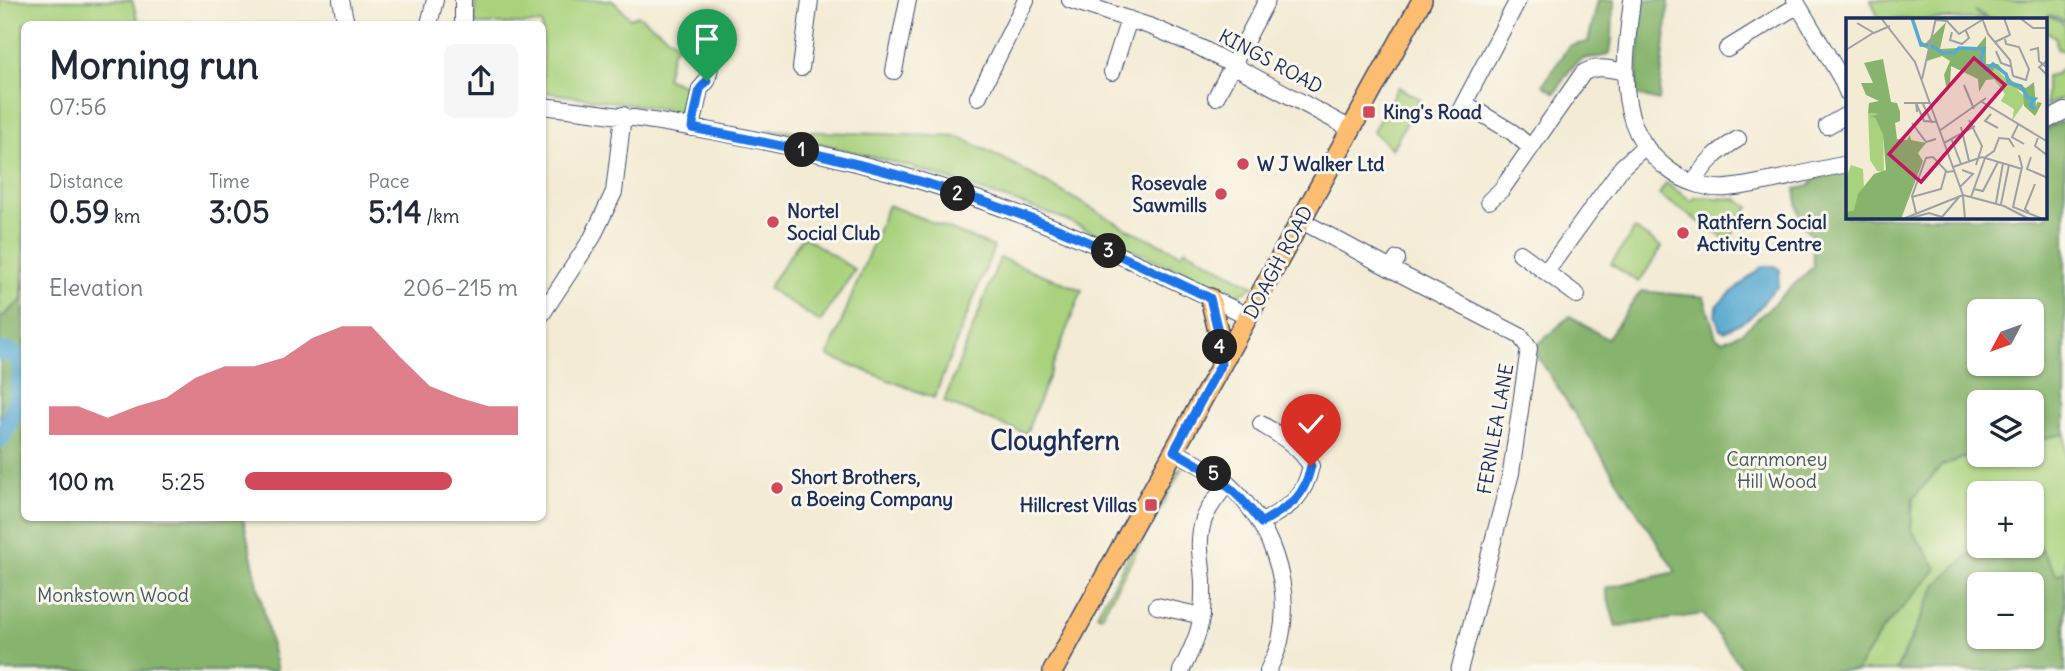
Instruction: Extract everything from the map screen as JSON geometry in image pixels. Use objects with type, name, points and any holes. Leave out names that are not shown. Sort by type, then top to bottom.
[{"type":"main road","name":"DOAGH ROAD","points":[[1054,671],[1422,0]]},
{"type":"main road","points":[[1210,298],[1218,331],[1221,364]]},
{"type":"street","points":[[341,0],[345,21]]},
{"type":"street","points":[[430,21],[435,0]]},
{"type":"street","points":[[463,0],[463,21]]},
{"type":"street","points":[[801,68],[810,0]]},
{"type":"street","points":[[894,71],[908,0]]},
{"type":"street","points":[[978,97],[1026,0]]},
{"type":"street","name":"KINGS ROAD","points":[[1070,0],[1129,19],[1201,48],[1351,129]]},
{"type":"street","points":[[1216,97],[1267,0]]},
{"type":"street","points":[[1518,0],[1462,107],[1512,132],[1531,148]]},
{"type":"street","points":[[1632,0],[1624,72],[1629,110],[1645,145],[1661,164],[1694,183],[1725,188],[1846,164]]},
{"type":"street","points":[[1727,48],[1796,3],[1846,89]]},
{"type":"street","points":[[1112,72],[1129,19]]},
{"type":"street","points":[[692,128],[700,89],[707,81],[712,58]]},
{"type":"street","points":[[1489,201],[1502,189],[1583,73],[1590,69],[1603,68],[1624,72]]},
{"type":"street","points":[[546,106],[623,115],[692,128],[839,159],[911,178],[1011,211],[1111,251],[1248,316]]},
{"type":"street","points":[[2048,120],[2065,111]]},
{"type":"street","points":[[546,308],[592,238],[614,192],[623,115]]},
{"type":"street","points":[[1826,126],[1846,115]]},
{"type":"street","points":[[1694,183],[1709,159],[1738,139]]},
{"type":"street","points":[[1546,272],[1622,167],[1645,145]]},
{"type":"street","name":"FERNLEA LANE","points":[[1300,220],[1394,264],[1520,336],[1529,348],[1511,473],[1458,671]]},
{"type":"street","points":[[1520,253],[1577,295]]},
{"type":"street","points":[[1261,424],[1302,452],[1311,466],[1300,497],[1261,523]]},
{"type":"street","points":[[1174,451],[1227,484],[1249,506],[1261,523],[1278,560],[1284,603],[1280,642],[1268,671]]},
{"type":"street","points":[[1181,671],[1198,638],[1202,616],[1202,525],[1227,484]]},
{"type":"street","points":[[1157,606],[1202,616]]},
{"type":"green space","points":[[0,0],[132,0],[138,21],[21,21],[21,301],[0,319]]},
{"type":"green space","points":[[475,0],[612,0],[630,18],[638,15],[678,44],[672,52],[666,78],[690,88],[683,112],[546,92],[546,21],[475,21]]},
{"type":"green space","points":[[1598,0],[1615,0],[1610,53],[1577,63],[1555,93],[1543,85],[1569,46],[1588,42]]},
{"type":"green space","points":[[1644,0],[1669,0],[1659,101],[1636,95]]},
{"type":"green space","points":[[1871,0],[2065,0],[2065,22],[2058,17],[2047,15],[2065,26],[2065,51],[2057,49],[2056,38],[2048,32],[2048,18],[1988,18],[1974,11],[1984,18],[1879,18]]},
{"type":"green space","points":[[2065,66],[2065,97],[2048,105],[2048,76],[2056,74]]},
{"type":"green space","points":[[1398,87],[1420,99],[1392,149],[1373,131]]},
{"type":"green space","name":"Carnmoney Hill Wood","points":[[2065,120],[2065,434],[2044,438],[2044,390],[1967,390],[1967,457],[1942,465],[1913,498],[1911,529],[1937,569],[1882,630],[1856,671],[1744,671],[1703,614],[1616,627],[1605,588],[1676,572],[1533,349],[1570,316],[1607,339],[1641,291],[1704,297],[1716,337],[1722,341],[1743,332],[1813,267],[1812,236],[1801,221],[1795,189],[1810,186],[1813,180],[1846,169],[1846,219],[2048,219],[2048,128]]},
{"type":"green space","points":[[768,130],[959,137],[1002,158],[1128,229],[1182,254],[1185,249],[1254,286],[1236,296],[1057,216],[915,168]]},
{"type":"green space","points":[[1666,183],[1692,201],[1696,197],[1737,199],[1749,207],[1728,241],[1659,195]]},
{"type":"green space","points":[[888,205],[994,247],[934,398],[828,356]]},
{"type":"green space","points":[[1635,229],[1662,247],[1639,282],[1611,264]]},
{"type":"green space","points":[[803,236],[855,270],[820,322],[768,288]]},
{"type":"green space","points":[[1000,258],[1082,290],[1026,434],[944,402]]},
{"type":"green space","name":"Monkstown Wood","points":[[21,301],[21,521],[244,521],[277,671],[0,671],[0,319]]},
{"type":"green space","points":[[2065,434],[2065,571],[2057,575],[2044,554],[2044,481],[1967,481],[1967,557],[1937,584],[1896,671],[1856,671],[1882,630],[1937,569],[1911,529],[1913,498],[1942,465],[1967,457],[1967,467],[2044,467],[2044,438]]},
{"type":"green space","points":[[1183,467],[1101,616],[1097,614],[1174,473]]},
{"type":"green space","points":[[2044,554],[2057,575],[2065,571],[2065,671],[1896,671],[1937,584],[1967,557],[2044,558]]},
{"type":"water","points":[[1763,266],[1775,266],[1780,270],[1778,287],[1748,319],[1724,331],[1720,329],[1715,315],[1718,304]]},
{"type":"waterway","points":[[0,351],[15,355],[21,367],[20,388],[13,412],[0,439]]},
{"type":"place","name":"King's Road","points":[[1369,112]]},
{"type":"place","name":"W J Walker Ltd","points":[[1243,164]]},
{"type":"place","name":"Rosevale Sawmills","points":[[1221,194]]},
{"type":"place","name":"Nortel Social Club","points":[[773,222]]},
{"type":"place","name":"Rathfern Social Activity Centre","points":[[1683,233]]},
{"type":"place","name":"Short Brothers, a Boeing Company","points":[[777,488]]},
{"type":"place","name":"Hillcrest Villas","points":[[1151,505]]},
{"type":"district","name":"Cloughfern","points":[[1055,440]]},
{"type":"route","points":[[707,81],[700,89],[692,128],[814,153],[911,178],[1011,211],[1111,251],[1210,298],[1218,331],[1221,364],[1174,451],[1227,484],[1249,506],[1261,523],[1300,497],[1311,466]]}]
